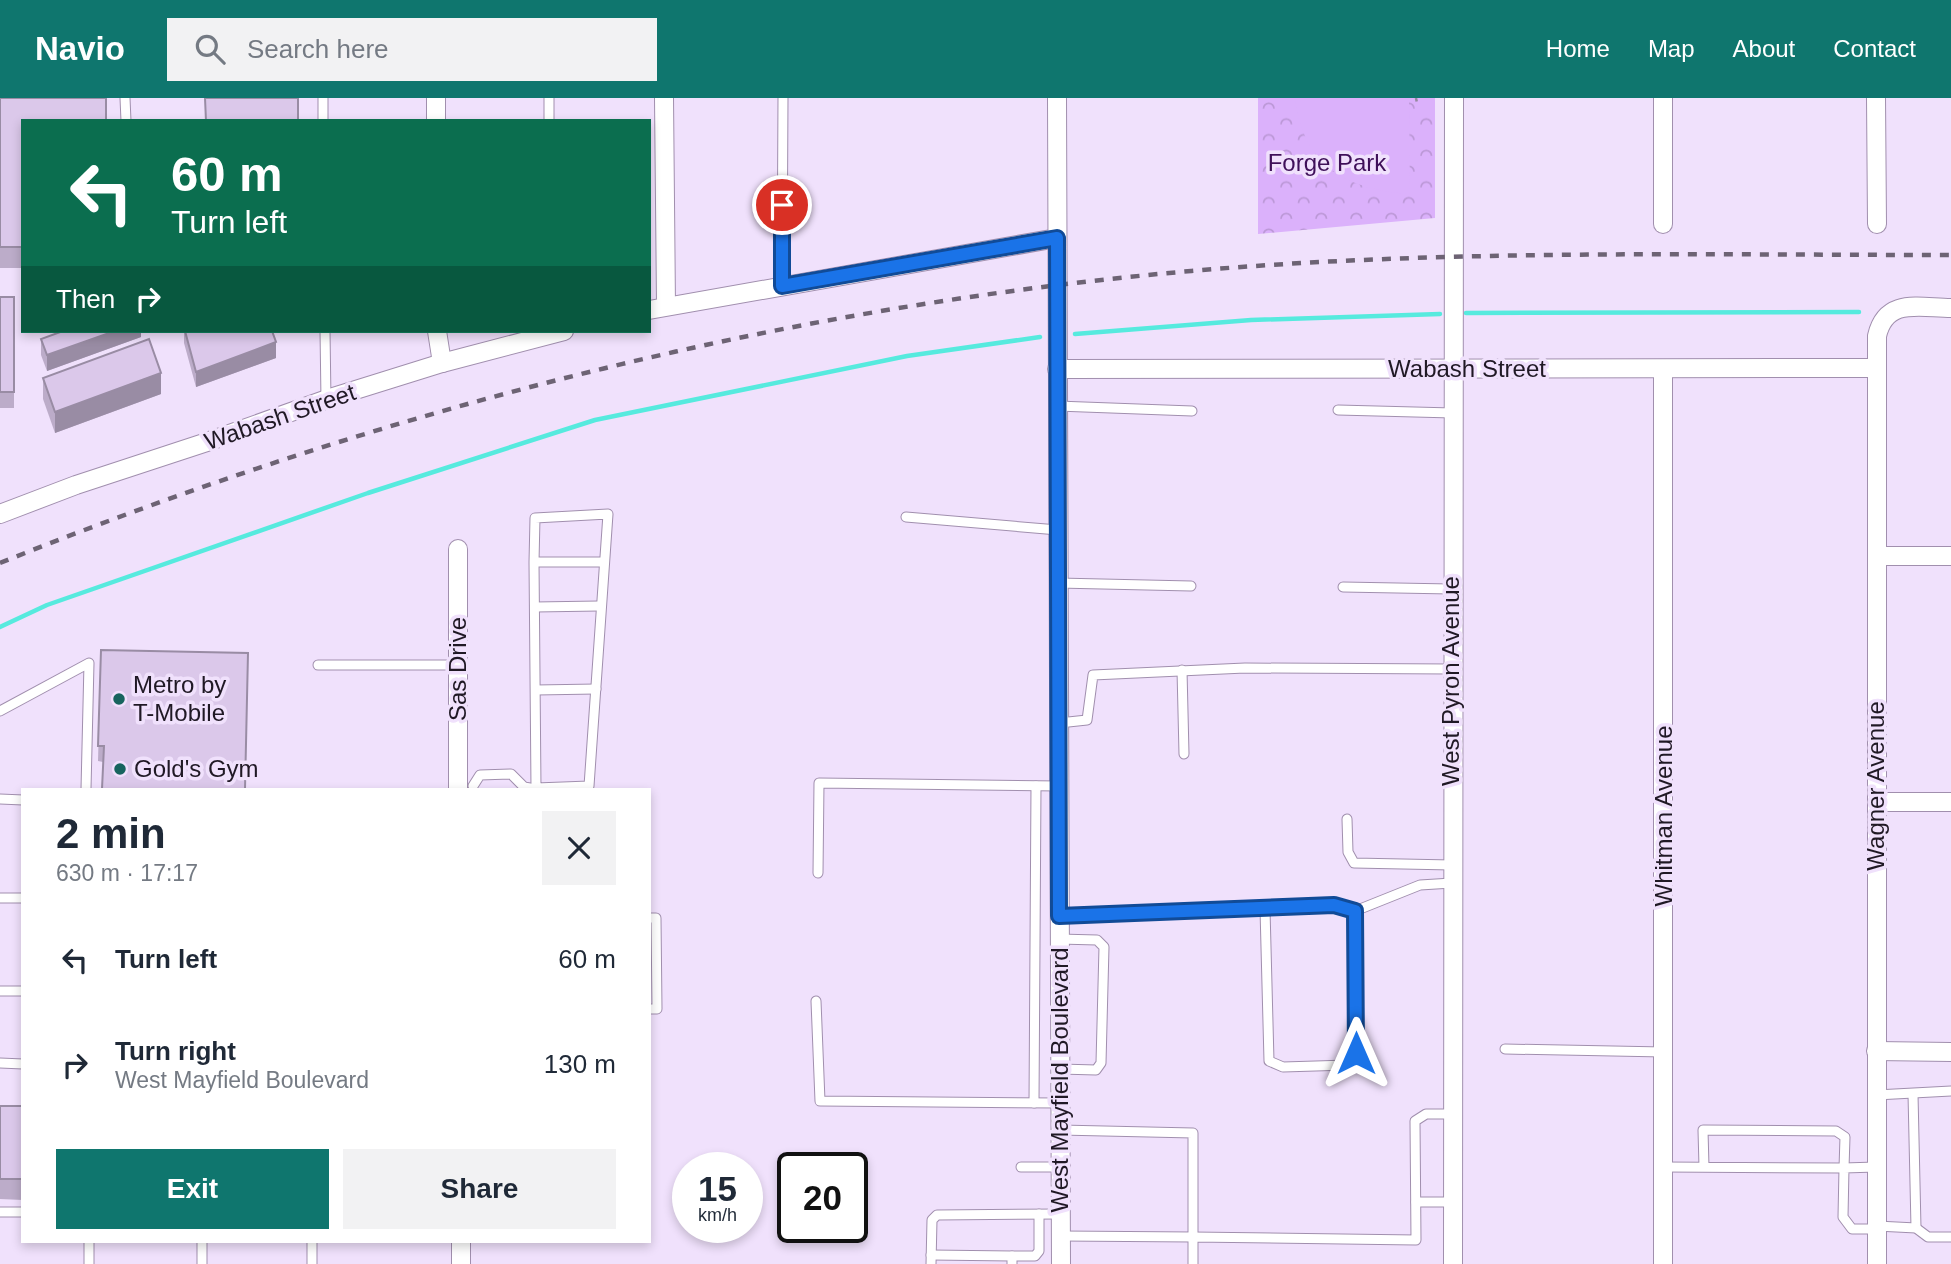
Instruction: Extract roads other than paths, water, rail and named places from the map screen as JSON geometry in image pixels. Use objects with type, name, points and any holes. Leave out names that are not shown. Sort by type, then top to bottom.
[{"type":"street","points":[[436,98],[436,119]]},
{"type":"street","points":[[664,98],[658,308],[1057,238]]},
{"type":"street","name":"West Mayfield Boulevard","points":[[1057,98],[1061,1264]]},
{"type":"street","name":"West Pyron Avenue","points":[[1453,1264],[1451,589],[1454,98]]},
{"type":"street","points":[[1663,98],[1664,224]]},
{"type":"street","points":[[1876,98],[1877,224]]},
{"type":"street","name":"Wagner Avenue","points":[[1877,1264],[1877,336],[1880,324],[1889,312],[1908,308],[1951,308]]},
{"type":"street","points":[[438,333],[442,363]]},
{"type":"street","name":"Wabash Street","points":[[0,514],[76,485],[326,400],[442,363],[551,333]]},
{"type":"street","name":"Wabash Street","points":[[1057,369],[1876,369]]},
{"type":"street","name":"Whitman Avenue","points":[[1663,369],[1664,1264]]},
{"type":"street","name":"Sas Drive","points":[[458,549],[458,665],[466,788]]},
{"type":"street","points":[[1877,556],[1951,556]]},
{"type":"street","points":[[1877,802],[1951,802]]},
{"type":"street","points":[[1876,1051],[1951,1052]]},
{"type":"street","points":[[461,1243],[461,1264]]},
{"type":"lane","points":[[125,98],[126,119]]},
{"type":"lane","points":[[323,98],[323,119]]},
{"type":"lane","points":[[549,98],[549,119]]},
{"type":"lane","points":[[782,286],[783,98]]},
{"type":"lane","points":[[325,333],[326,400]]},
{"type":"lane","points":[[1057,406],[1192,411]]},
{"type":"lane","points":[[1338,410],[1453,413]]},
{"type":"lane","points":[[466,788],[480,775],[511,774],[523,788],[536,788],[589,786],[602,562],[608,514],[535,518],[536,788]]},
{"type":"lane","points":[[906,517],[1058,530]]},
{"type":"lane","points":[[534,562],[602,562]]},
{"type":"lane","points":[[1058,583],[1191,586]]},
{"type":"lane","points":[[1343,587],[1451,589]]},
{"type":"lane","points":[[535,607],[599,606]]},
{"type":"lane","points":[[0,711],[89,663],[86,788]]},
{"type":"lane","points":[[318,665],[458,665]]},
{"type":"lane","points":[[1059,723],[1087,720],[1093,675],[1182,670],[1452,669]]},
{"type":"lane","points":[[1182,670],[1184,754]]},
{"type":"lane","points":[[536,690],[596,689]]},
{"type":"lane","points":[[818,873],[819,783],[1059,786]]},
{"type":"lane","points":[[1034,1103],[1036,786]]},
{"type":"lane","points":[[0,799],[21,800]]},
{"type":"lane","points":[[1346,819],[1348,852],[1354,863],[1452,874]]},
{"type":"lane","points":[[1059,916],[1334,905],[1355,911],[1452,874]]},
{"type":"lane","points":[[0,898],[21,898]]},
{"type":"lane","points":[[1265,909],[1269,1060],[1283,1067],[1348,1065],[1356,1053],[1355,911]]},
{"type":"lane","points":[[651,918],[656,918],[653,963],[657,1009],[651,1009]]},
{"type":"lane","points":[[1059,939],[1097,940],[1104,947],[1101,1063],[1096,1070],[1060,1069]]},
{"type":"lane","points":[[0,991],[21,990]]},
{"type":"lane","points":[[816,1001],[820,1101],[1060,1103]]},
{"type":"lane","points":[[1505,1049],[1664,1052]]},
{"type":"lane","points":[[0,1063],[21,1064]]},
{"type":"lane","points":[[1876,1095],[1951,1091]]},
{"type":"lane","points":[[1913,1094],[1916,1228]]},
{"type":"lane","points":[[1061,1236],[1416,1240],[1415,1121],[1426,1114],[1452,1114]]},
{"type":"lane","points":[[1060,1130],[1193,1133],[1193,1264]]},
{"type":"lane","points":[[1704,1167],[1703,1130],[1836,1131],[1845,1137],[1846,1223],[1852,1229],[1916,1228],[1928,1237],[1951,1237]]},
{"type":"lane","points":[[1021,1167],[1060,1167]]},
{"type":"lane","points":[[1664,1167],[1876,1167]]},
{"type":"lane","points":[[1416,1202],[1452,1202]]},
{"type":"lane","points":[[0,1212],[21,1212]]},
{"type":"lane","points":[[1039,1214],[1039,1251],[1035,1256],[1012,1260],[931,1259],[932,1220],[937,1214],[1039,1214],[1061,1214]]},
{"type":"lane","points":[[89,1243],[89,1264]]},
{"type":"lane","points":[[202,1243],[202,1264]]},
{"type":"lane","points":[[312,1243],[312,1264]]},
{"type":"waterway","points":[[1466,313],[1859,312]]},
{"type":"waterway","points":[[1075,334],[1251,320],[1440,314]]},
{"type":"waterway","points":[[0,627],[47,605],[368,493],[595,420],[907,356],[1040,337]]},
{"type":"railway","points":[[0,563],[144,508],[289,458],[436,413],[585,373],[734,339],[886,310],[1038,288],[1191,271],[1380,259],[1666,254],[1951,255]]},
{"type":"place","name":"Metro by T-Mobile","points":[[119,699]]},
{"type":"place","name":"Gold's Gym","points":[[120,769]]},
{"type":"park label","name":"Forge Park","points":[[1327,163]]}]
